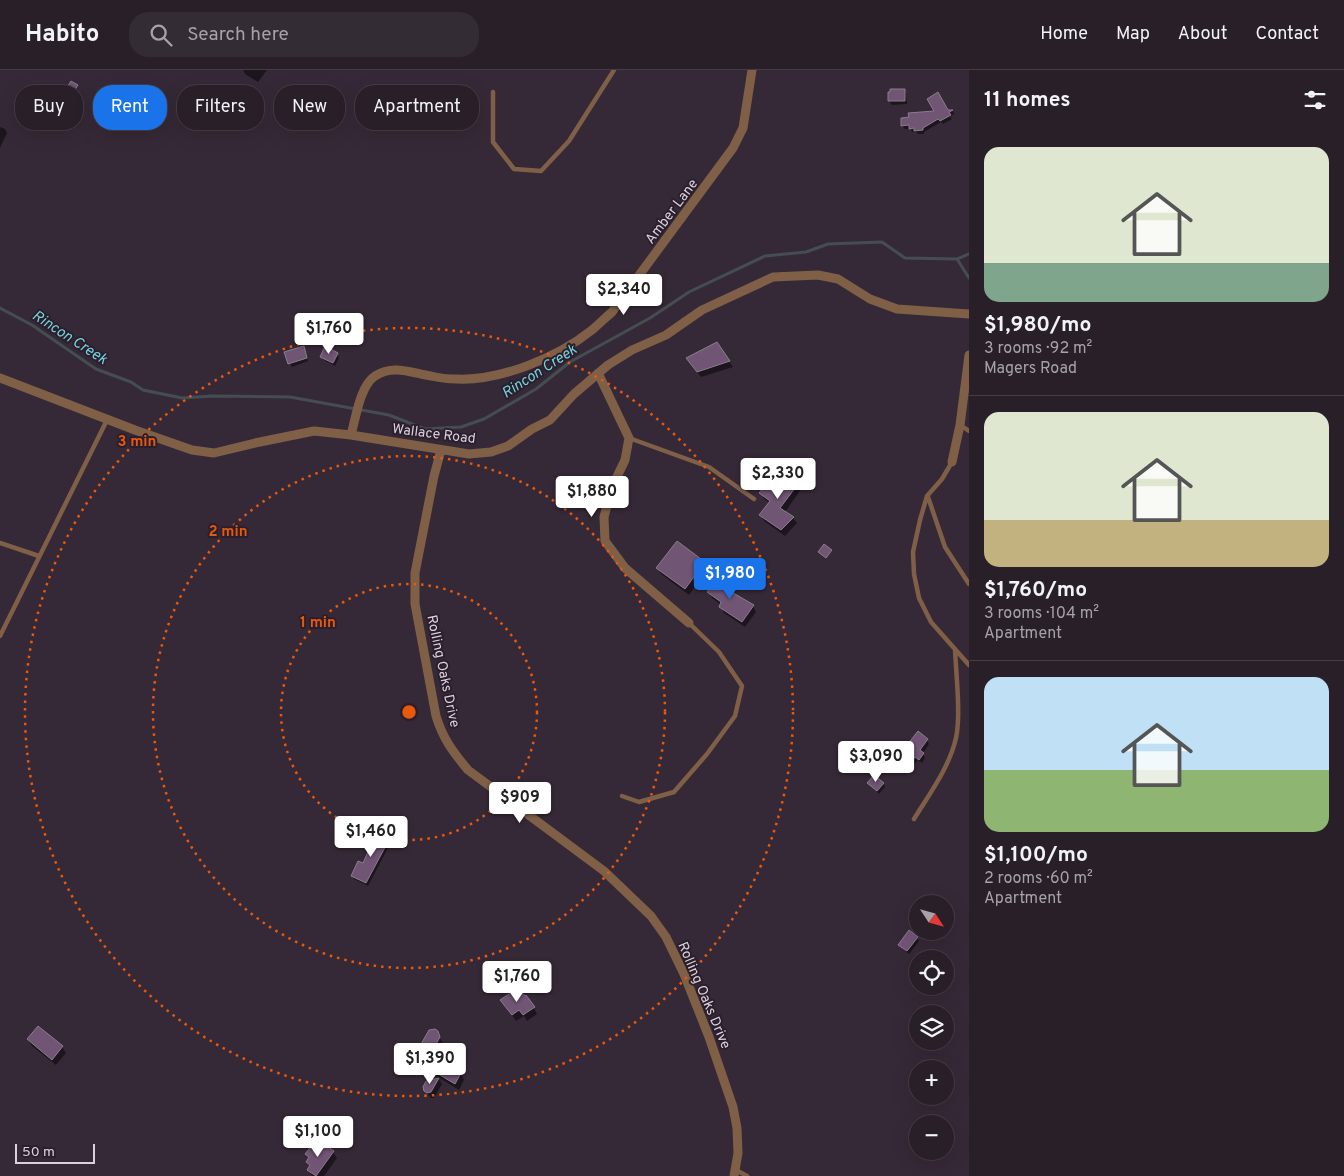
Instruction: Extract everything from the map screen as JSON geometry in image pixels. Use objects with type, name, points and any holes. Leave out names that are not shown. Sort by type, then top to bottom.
[{"type":"street","name":"Amber Lane","points":[[350,435],[364,387],[384,371],[398,370],[432,377],[458,379],[482,378],[516,369],[548,356],[592,330],[612,312],[733,148],[743,128],[752,70]]},
{"type":"street","name":"Wallace Road","points":[[0,378],[107,420],[192,450],[214,453],[314,431],[468,454],[490,452],[508,446],[532,429],[550,420],[574,394],[608,365],[632,350],[666,336],[702,310],[773,277],[818,275],[838,279],[870,299],[897,309],[969,314]]},
{"type":"street","points":[[952,462],[960,425],[969,355]]},
{"type":"street","points":[[598,373],[629,438],[625,460],[612,487],[604,517],[605,541],[625,568],[689,623]]},
{"type":"street","name":"Rolling Oaks Drive","points":[[441,450],[415,573],[415,604],[436,716],[441,731],[451,751],[468,770],[604,871],[651,916],[666,937],[684,974],[716,1056],[733,1107],[737,1128],[738,1153],[735,1173]]},
{"type":"lane","points":[[493,92],[493,142],[514,169],[541,171],[569,141],[614,70]]},
{"type":"lane","points":[[0,636],[107,420]]},
{"type":"lane","points":[[960,425],[969,431]]},
{"type":"lane","points":[[629,438],[709,467],[754,499]]},
{"type":"lane","points":[[952,462],[942,479],[927,496],[913,552],[914,574],[919,598],[931,622],[969,665]]},
{"type":"lane","points":[[927,496],[945,547],[969,584]]},
{"type":"lane","points":[[0,543],[39,556]]},
{"type":"lane","points":[[622,796],[639,802],[674,792],[707,754],[735,716],[742,686],[719,652],[689,623]]},
{"type":"lane","points":[[914,819],[946,767],[956,737],[958,709],[955,650]]},
{"type":"lane","points":[[735,1173],[747,1176]]},
{"type":"building","points":[[71,81],[78,85],[68,85]]},
{"type":"building","points":[[890,89],[905,89],[905,101],[888,101]]},
{"type":"building","points":[[938,92],[948,110],[953,110],[949,112],[951,115],[940,121],[938,119],[923,128],[923,130],[914,131],[914,128],[909,129],[909,125],[901,126],[901,118],[909,117],[908,113],[934,111],[927,99]]},
{"type":"building","points":[[717,342],[730,361],[697,372],[686,358]]},
{"type":"building","points":[[304,346],[307,358],[288,364],[284,352]]},
{"type":"building","points":[[325,346],[338,353],[333,363],[320,357]]},
{"type":"building","points":[[778,470],[798,484],[780,508],[794,517],[781,530],[759,515],[770,501],[759,493]]},
{"type":"building","points":[[677,541],[705,562],[685,589],[656,568]]},
{"type":"building","points":[[824,544],[832,550],[826,558],[818,552]]},
{"type":"building","points":[[719,577],[731,584],[728,590],[754,605],[742,622],[719,607],[721,602],[707,592]]},
{"type":"building","points":[[918,731],[928,739],[920,750],[924,753],[919,760],[915,757],[907,767],[896,759]]},
{"type":"building","points":[[874,775],[884,783],[877,791],[867,783]]},
{"type":"building","points":[[377,832],[390,838],[366,883],[351,876],[358,861],[363,863]]},
{"type":"building","points":[[909,930],[909,940],[916,940],[907,951],[898,945]]},
{"type":"building","points":[[518,988],[535,1007],[523,1015],[519,1010],[512,1015],[500,1000]]},
{"type":"building","points":[[38,1026],[63,1046],[52,1060],[27,1039]]},
{"type":"building","points":[[435,1029],[440,1037],[435,1046],[437,1057],[461,1073],[455,1084],[418,1062],[416,1053],[429,1030]]},
{"type":"building","points":[[439,1078],[431,1092],[427,1093],[424,1091],[423,1087],[426,1081]]},
{"type":"building","points":[[321,1142],[334,1151],[316,1176],[307,1170],[310,1165],[306,1162],[309,1157],[305,1154],[313,1144],[318,1148]]},
{"type":"waterway","name":"Rincon Creek","points":[[0,308],[32,325],[96,369],[131,382],[143,390],[182,398],[212,396],[290,397],[389,415],[425,429],[461,427],[484,419],[536,389],[570,362],[650,318],[689,292],[765,256],[806,252],[828,244],[882,242],[905,258],[957,259],[969,254]]},
{"type":"waterway","points":[[957,259],[969,278]]}]
